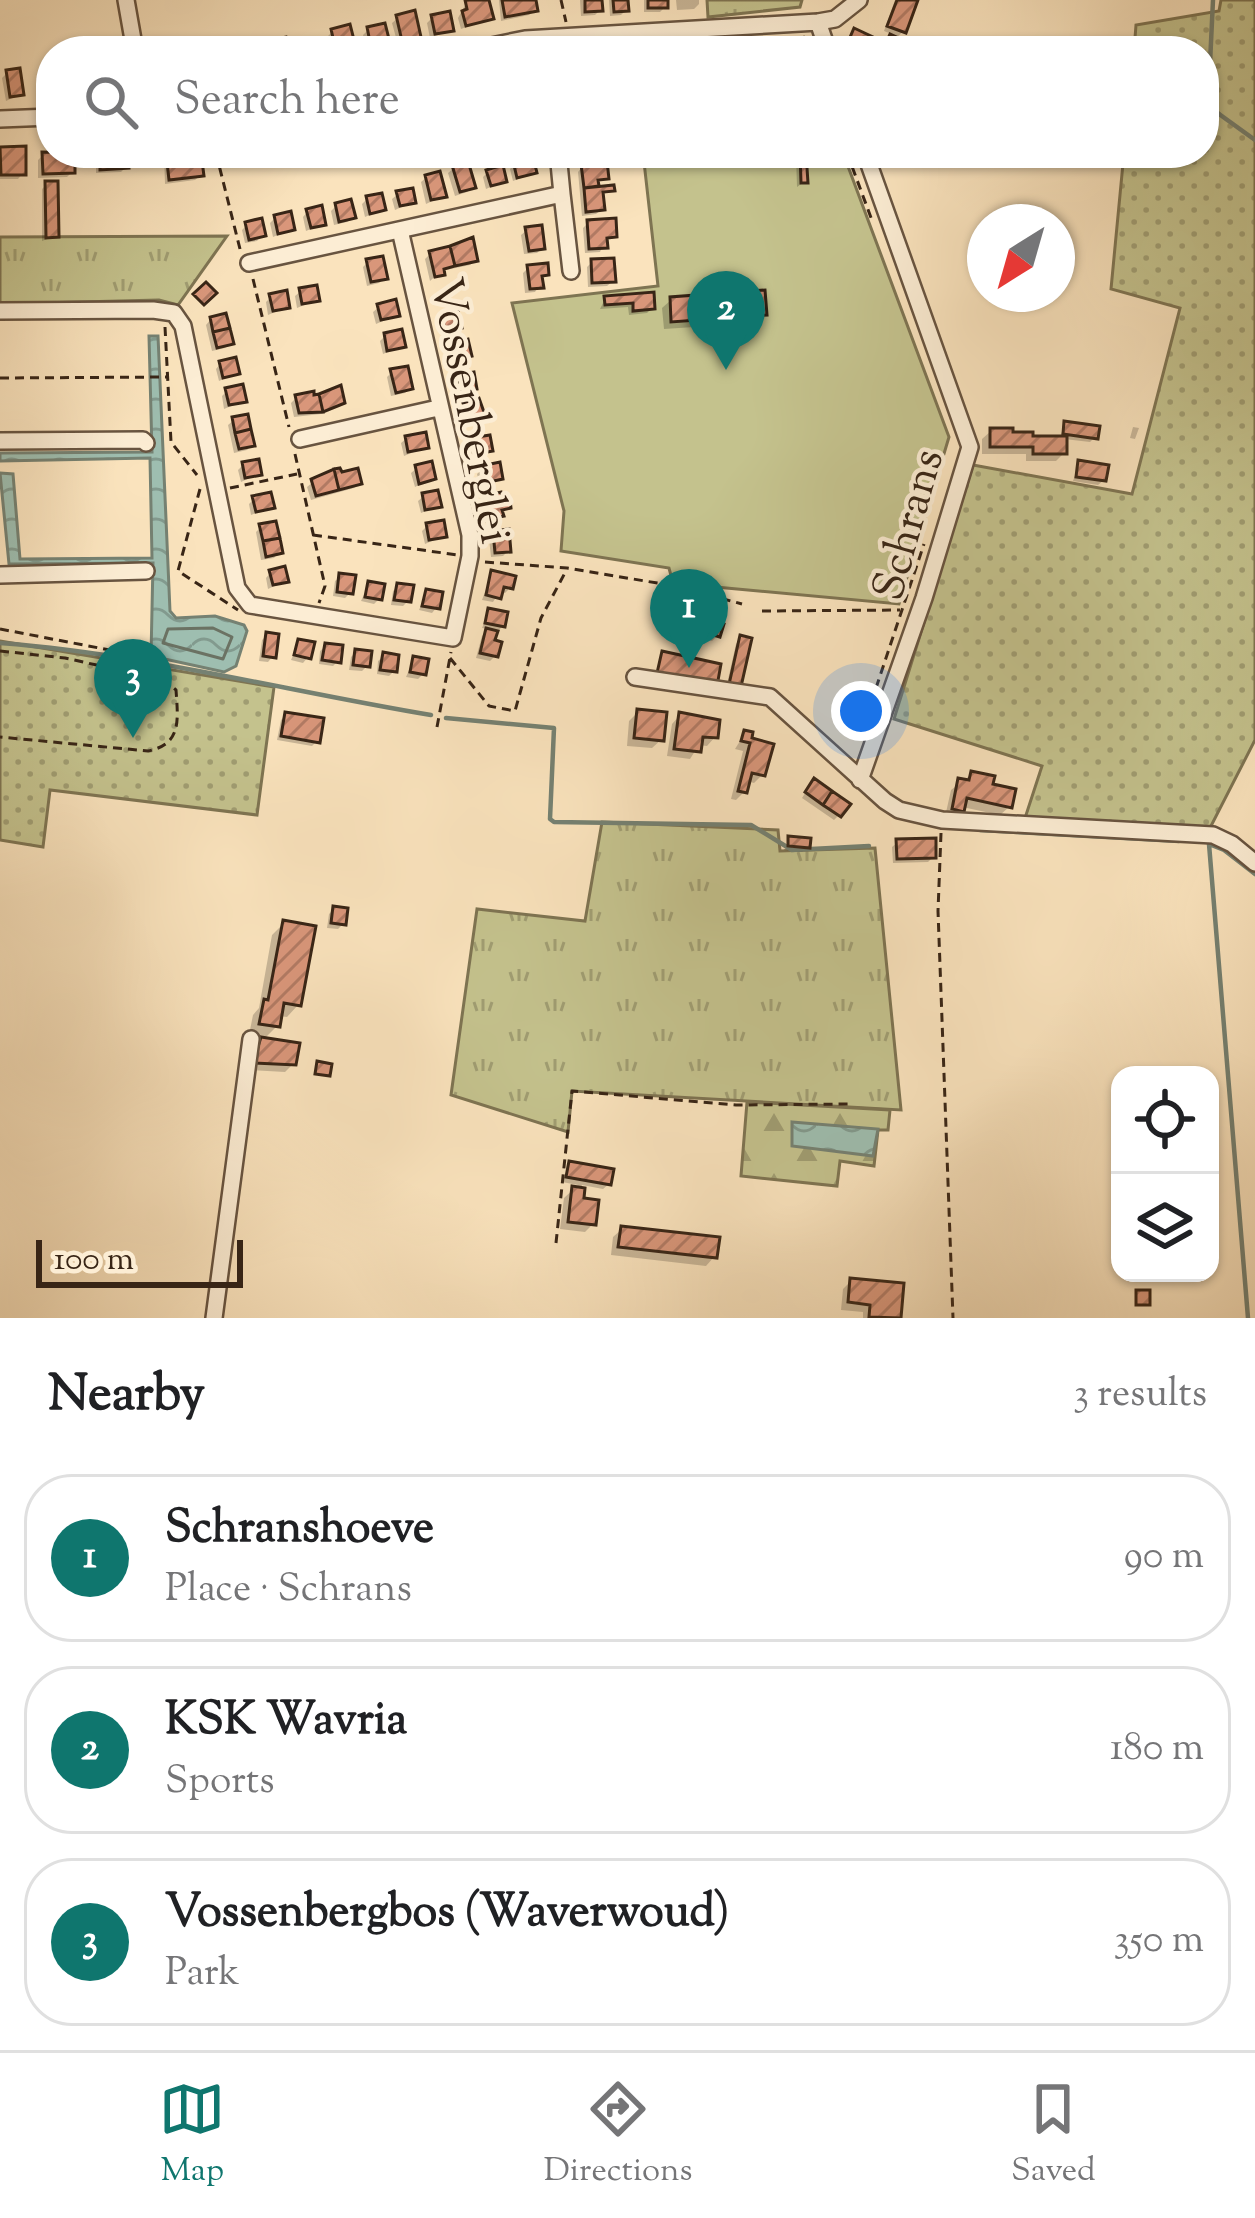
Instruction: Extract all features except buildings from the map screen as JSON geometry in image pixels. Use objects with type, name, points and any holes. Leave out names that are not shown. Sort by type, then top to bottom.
[{"type":"street","points":[[126,0],[132,36]]},
{"type":"street","points":[[587,36],[818,22],[835,19],[859,0]]},
{"type":"street","points":[[818,22],[823,36]]},
{"type":"street","points":[[0,119],[36,118]]},
{"type":"street","points":[[559,168],[571,271]]},
{"type":"street","name":"Schrans","points":[[860,780],[924,598],[970,447],[870,168]]},
{"type":"street","points":[[249,268],[562,194]]},
{"type":"street","name":"Vossenberglei","points":[[400,230],[470,536],[453,638]]},
{"type":"street","points":[[0,311],[173,313],[183,326],[237,588],[250,604],[453,638]]},
{"type":"street","points":[[300,439],[438,408]]},
{"type":"street","points":[[0,441],[146,442]]},
{"type":"street","points":[[0,574],[146,572]]},
{"type":"street","points":[[634,677],[770,698],[899,810],[942,820],[1214,836],[1255,863]]},
{"type":"street","points":[[214,1318],[251,1039]]},
{"type":"path","points":[[561,0],[570,36]]},
{"type":"path","points":[[220,168],[237,242],[249,268],[325,586],[315,616]]},
{"type":"path","points":[[853,168],[878,236]]},
{"type":"path","points":[[166,312],[171,442],[202,482],[178,571]]},
{"type":"path","points":[[0,378],[169,377]]},
{"type":"path","points":[[217,490],[299,474]]},
{"type":"path","points":[[313,535],[515,566],[567,568],[675,586],[742,604]]},
{"type":"path","points":[[875,690],[927,535]]},
{"type":"path","points":[[449,658],[489,706],[515,710],[541,618],[567,568]]},
{"type":"path","points":[[146,572],[178,571],[234,611],[250,604]]},
{"type":"path","points":[[763,611],[902,610]]},
{"type":"path","points":[[0,629],[146,657]]},
{"type":"path","points":[[437,727],[453,638]]},
{"type":"path","points":[[0,651],[64,658],[164,680],[176,690],[178,723],[174,738],[165,747],[148,751],[0,737]]},
{"type":"path","points":[[942,820],[938,911],[953,1318]]},
{"type":"path","points":[[556,1243],[572,1090],[736,1105],[852,1104]]},
{"type":"green space","points":[[707,0],[802,0],[800,7],[708,17]]},
{"type":"green space","points":[[1221,0],[1255,0],[1255,740],[1210,828],[1025,818],[1042,766],[894,719],[973,465],[1132,494],[1180,308],[1111,289],[1123,168],[1219,168],[1219,36],[1135,36],[1136,25],[1219,11]]},
{"type":"green space","points":[[645,168],[849,168],[949,437],[899,604],[673,583],[669,568],[561,551],[564,511],[512,303],[658,286]]},
{"type":"green space","points":[[227,236],[178,305],[159,300],[0,304],[0,237]]},
{"type":"green space","points":[[0,641],[274,687],[257,815],[50,790],[43,847],[0,840]]},
{"type":"green space","points":[[602,822],[778,830],[780,851],[875,848],[901,1110],[572,1091],[568,1132],[451,1095],[477,909],[585,921]]},
{"type":"green space","points":[[747,1102],[890,1110],[888,1130],[878,1130],[874,1166],[840,1161],[837,1186],[741,1176]]},
{"type":"water","points":[[149,336],[158,336],[170,611],[176,618],[215,616],[244,625],[247,631],[236,666],[224,672],[151,656],[153,563],[9,564],[0,473],[13,474],[20,559],[152,558],[150,458],[0,461],[0,453],[152,452]]},
{"type":"water","points":[[792,1122],[878,1129],[873,1156],[792,1146]]},
{"type":"waterway","points":[[1211,36],[1213,0]]},
{"type":"waterway","points":[[1219,114],[1255,140]]},
{"type":"waterway","points":[[0,643],[162,664],[431,715]]},
{"type":"waterway","points":[[446,718],[554,728],[550,819],[554,822],[751,825],[792,850],[869,846]]},
{"type":"waterway","points":[[980,830],[1179,841]]},
{"type":"waterway","points":[[1248,1318],[1209,844],[1255,874]]},
{"type":"place","name":"KSK Wavria","points":[[726,370]]},
{"type":"place","name":"Schranshoeve","points":[[689,668]]},
{"type":"place","name":"Vossenbergbos (Waverwoud)","points":[[133,738]]}]
